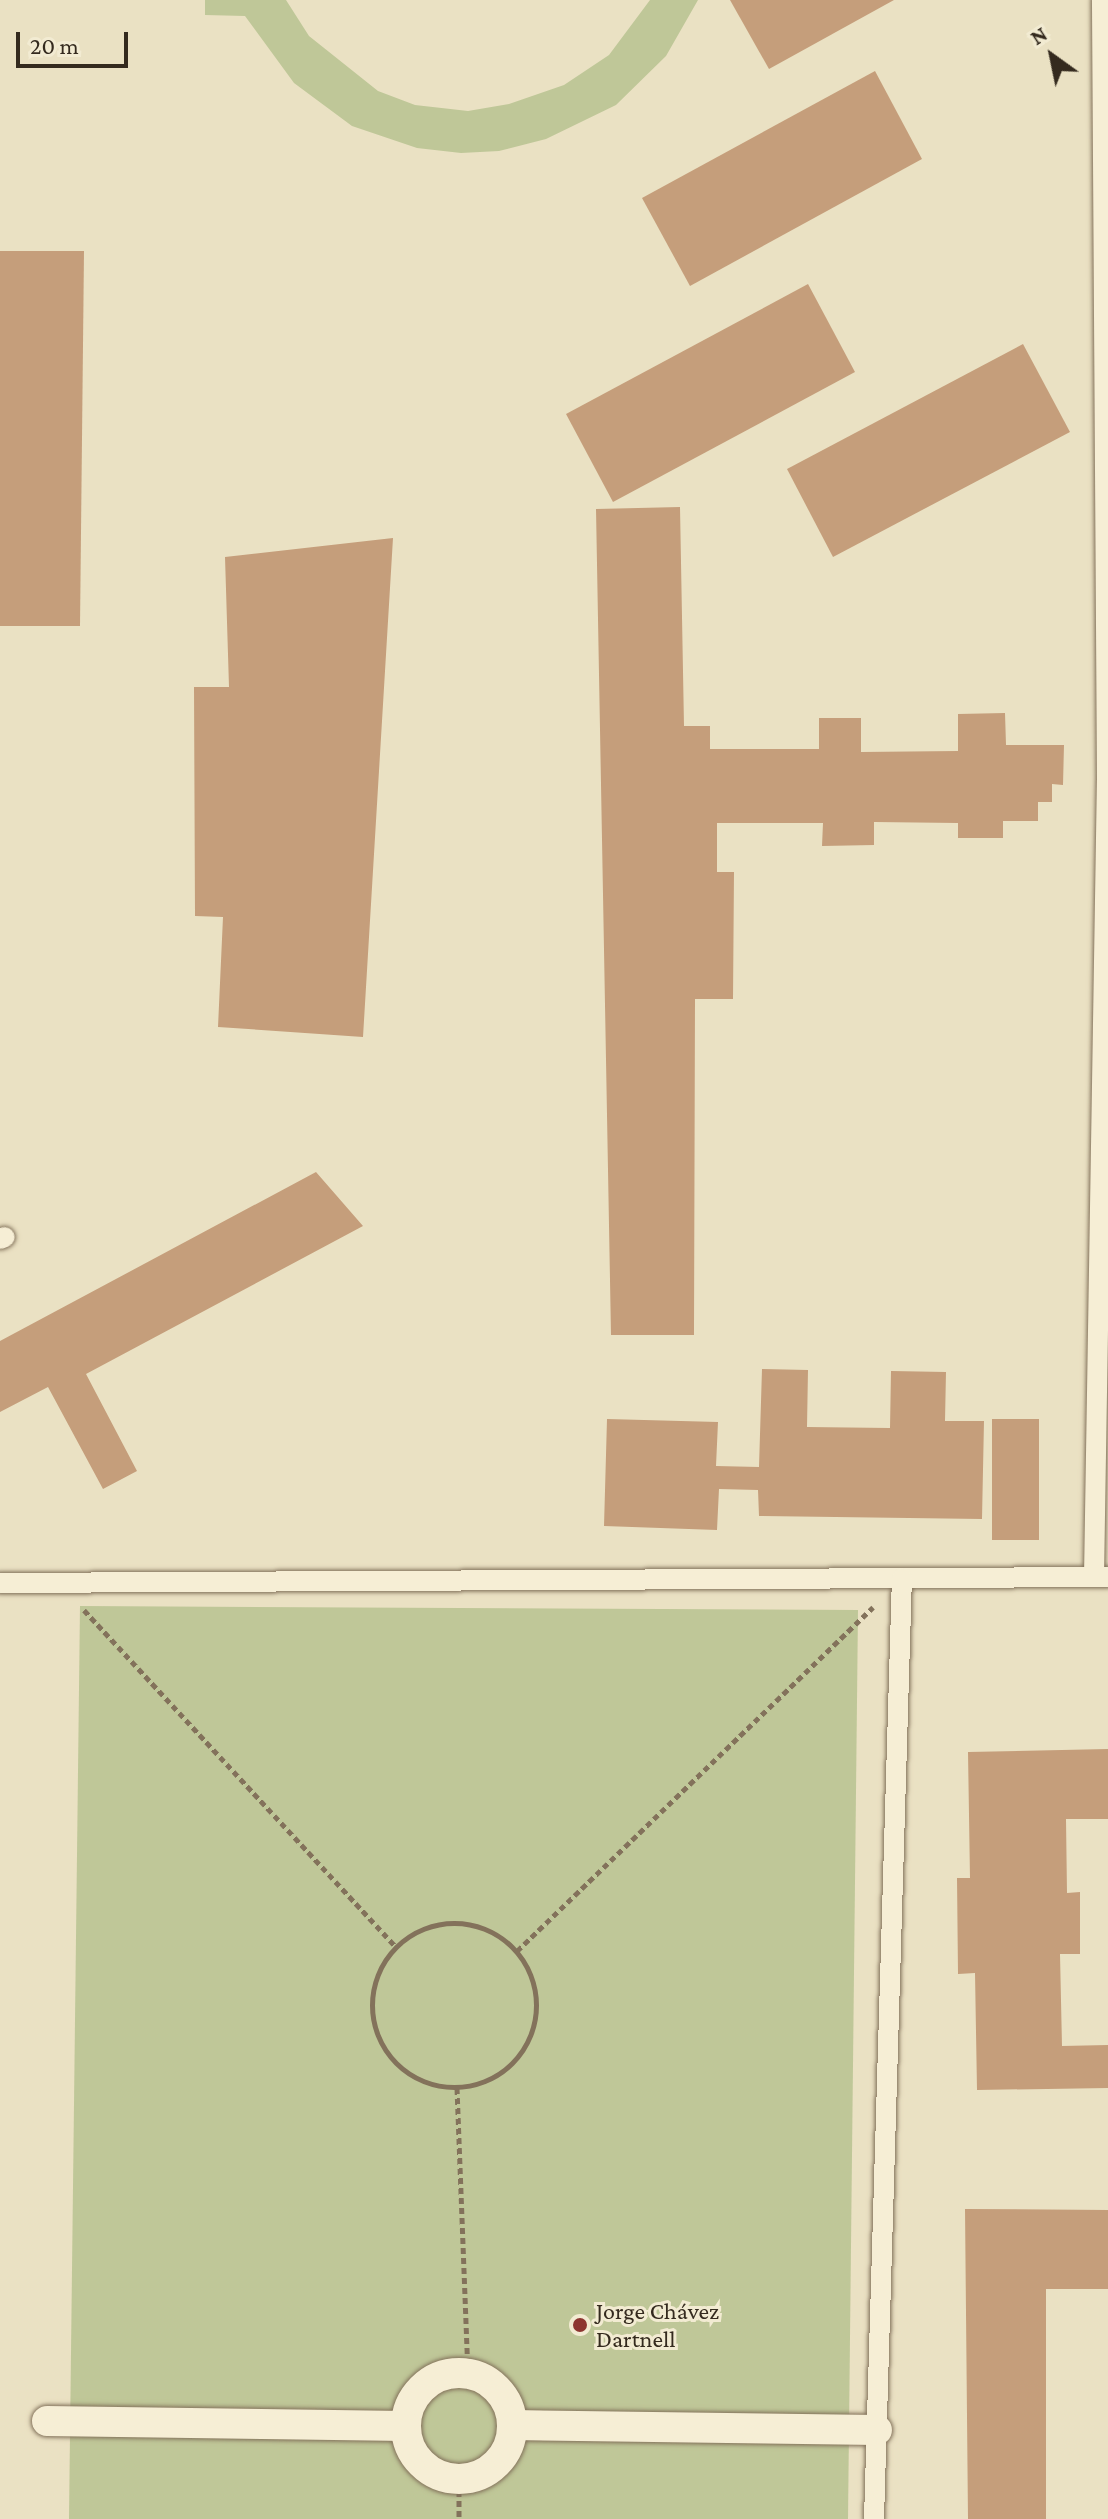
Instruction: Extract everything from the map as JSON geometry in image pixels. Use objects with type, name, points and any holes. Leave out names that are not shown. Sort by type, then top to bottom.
[{"type":"street","points":[[449,2373],[468,2373],[499,2391],[513,2425],[502,2456],[491,2469],[459,2480],[427,2469],[415,2457],[405,2426],[418,2391],[449,2373]]},
{"type":"street","points":[[47,2421],[405,2426]]},
{"type":"street","points":[[513,2425],[877,2430]]},
{"type":"lane","points":[[0,1583],[1101,1577],[1107,780],[1102,0]]},
{"type":"lane","points":[[874,2519],[902,1578]]},
{"type":"path","points":[[517,1951],[902,1578]]},
{"type":"path","points":[[59,1582],[396,1947]]},
{"type":"path","points":[[446,1923],[473,1925],[497,1935],[517,1951],[531,1974],[537,2000],[529,2038],[506,2070],[457,2088],[429,2084],[404,2071],[385,2051],[374,2025],[372,1997],[380,1970],[396,1947],[419,1931],[446,1923]]},
{"type":"path","points":[[457,2088],[468,2373]]},
{"type":"path","points":[[459,2480],[459,2519]]},
{"type":"green space","points":[[205,0],[286,0],[309,36],[378,91],[415,105],[468,111],[509,104],[564,85],[609,55],[650,0],[698,0],[666,56],[616,105],[546,139],[499,151],[461,153],[417,148],[352,126],[294,83],[245,16],[205,15]]},
{"type":"green space","points":[[80,1606],[858,1610],[848,2519],[69,2519]]},
{"type":"building","points":[[730,0],[894,0],[769,69]]},
{"type":"building","points":[[875,71],[922,159],[690,286],[642,198]]},
{"type":"building","points":[[0,251],[84,251],[80,626],[0,626]]},
{"type":"building","points":[[808,284],[855,372],[613,502],[566,414]]},
{"type":"building","points":[[1023,344],[1070,432],[833,557],[787,469]]},
{"type":"building","points":[[680,507],[684,726],[710,726],[710,749],[819,749],[819,718],[861,718],[861,752],[958,751],[958,714],[1005,713],[1006,745],[1064,745],[1063,785],[1052,784],[1052,802],[1038,802],[1038,821],[1003,821],[1003,838],[958,838],[958,823],[874,822],[874,845],[822,846],[823,823],[717,823],[717,872],[734,872],[733,999],[695,999],[694,1335],[611,1335],[596,509]]},
{"type":"building","points":[[393,538],[363,1037],[218,1027],[223,917],[195,916],[194,687],[229,687],[225,557]]},
{"type":"building","points":[[316,1172],[363,1226],[86,1374],[137,1471],[103,1489],[48,1387],[0,1412],[0,1341]]},
{"type":"building","points":[[762,1369],[808,1370],[807,1427],[890,1428],[891,1371],[946,1372],[945,1421],[984,1421],[982,1519],[759,1516],[758,1490],[719,1489],[717,1530],[604,1526],[607,1419],[718,1422],[716,1466],[759,1467]]},
{"type":"building","points":[[992,1419],[1039,1419],[1039,1540],[992,1540]]},
{"type":"building","points":[[1108,1749],[1108,1819],[1066,1819],[1067,1893],[1080,1892],[1080,1954],[1060,1954],[1062,2046],[1108,2045],[1108,2088],[977,2090],[975,1973],[958,1974],[957,1878],[970,1878],[968,1752]]},
{"type":"building","points":[[965,2209],[1108,2210],[1108,2289],[1046,2289],[1046,2519],[968,2519]]},
{"type":"place","name":"Jorge Chávez Dartnell","points":[[580,2325]]}]
